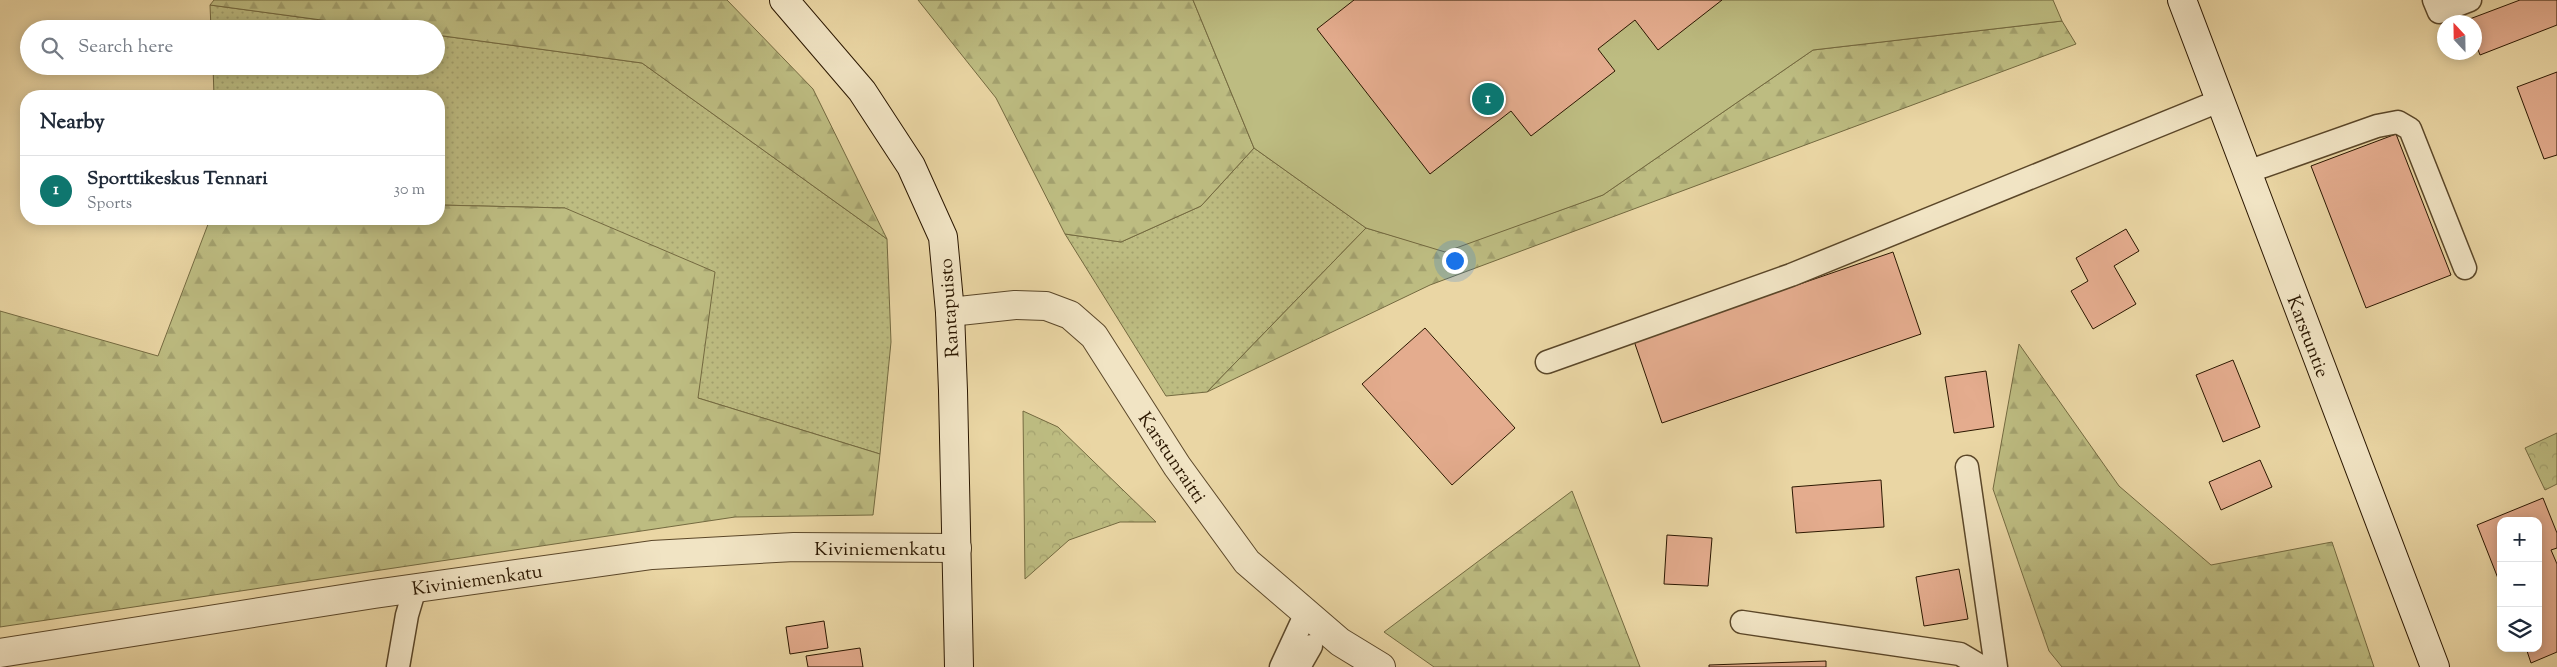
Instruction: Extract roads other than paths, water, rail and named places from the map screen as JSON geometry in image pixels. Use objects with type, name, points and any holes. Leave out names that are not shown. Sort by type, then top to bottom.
[{"type":"street","name":"Rantapuisto","points":[[784,0],[862,91],[911,166],[943,237],[950,312],[959,667]]},
{"type":"street","name":"Karstuntie","points":[[2185,1],[2219,101],[2436,667]]},
{"type":"street","name":"Karstunraitti","points":[[950,312],[1015,305],[1046,306],[1070,315],[1094,336],[1177,466],[1247,562],[1340,642],[1381,667]]},
{"type":"street","name":"Kiviniemenkatu","points":[[0,653],[415,588],[652,555],[794,547],[957,548]]},
{"type":"lane","points":[[2434,0],[2439,12],[2470,0]]},
{"type":"lane","points":[[1547,362],[1791,276],[2219,101]]},
{"type":"lane","points":[[2246,172],[2376,126],[2398,122],[2410,129],[2465,268]]},
{"type":"lane","points":[[1967,468],[1996,667]]},
{"type":"lane","points":[[398,667],[407,615],[415,588]]},
{"type":"lane","points":[[1280,667],[1306,613]]},
{"type":"lane","points":[[1742,622],[1960,654],[1982,667]]},
{"type":"lane","points":[[1298,667],[1311,646]]},
{"type":"place","name":"Sporttikeskus Tennari","points":[[1488,99]]}]
